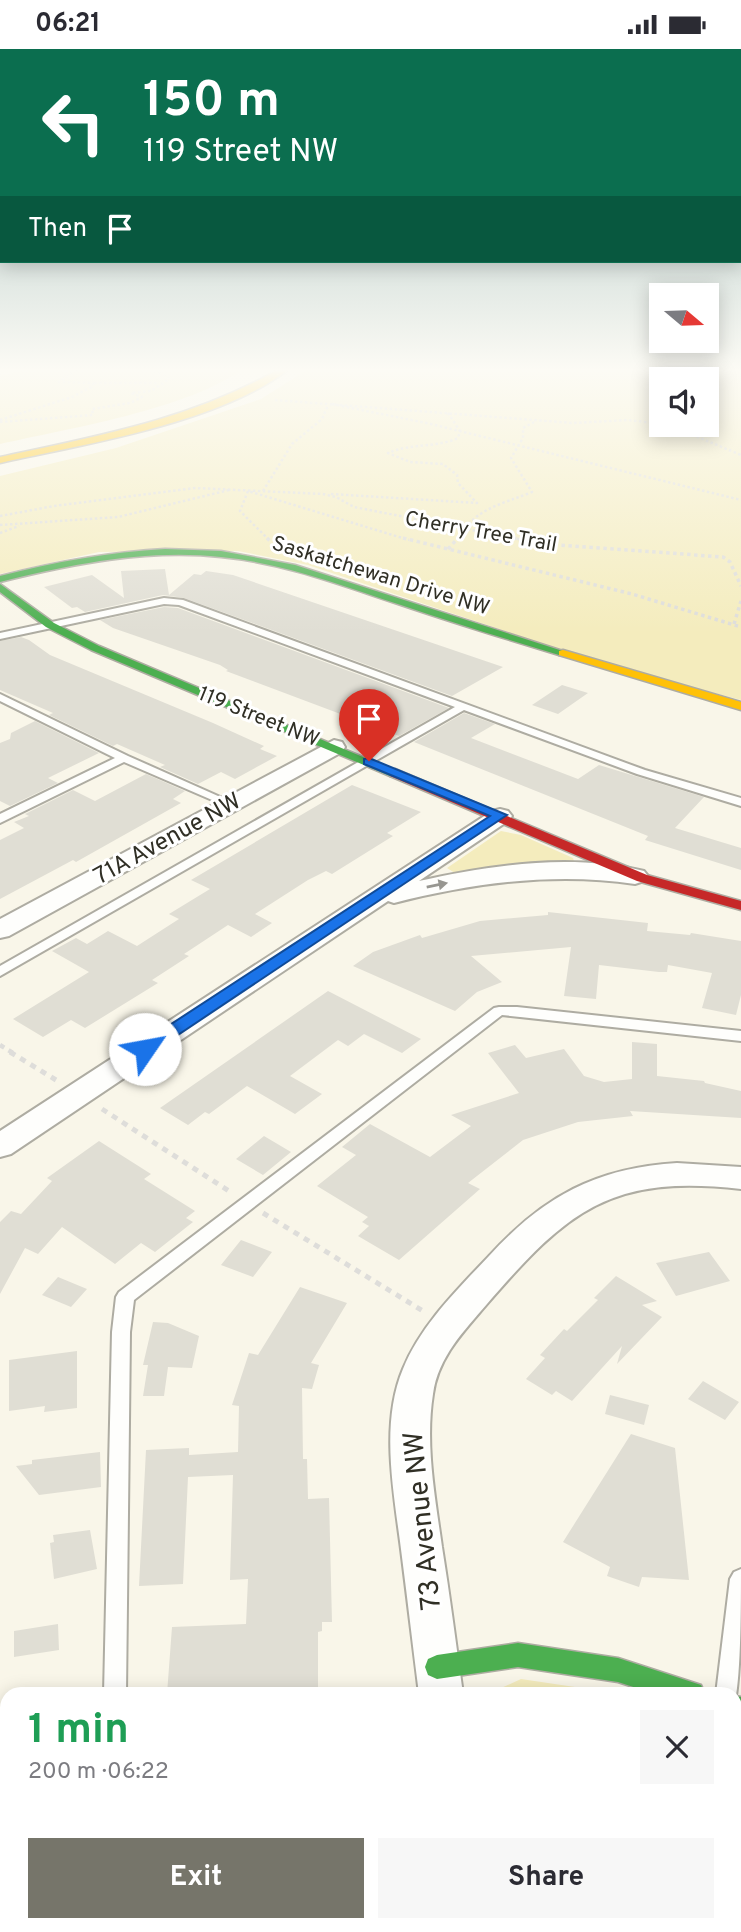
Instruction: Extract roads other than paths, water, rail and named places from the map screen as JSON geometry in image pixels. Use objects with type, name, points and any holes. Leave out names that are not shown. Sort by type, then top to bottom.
[{"type":"street","points":[[0,467],[39,457]]},
{"type":"street","name":"Saskatchewan Drive NW","points":[[0,579],[58,563],[128,553],[196,552],[260,559],[563,654],[741,706]]},
{"type":"street","name":"119 Street NW","points":[[0,587],[50,625],[95,648],[500,815],[642,878]]},
{"type":"street","name":"71A Avenue NW","points":[[0,930],[334,747]]},
{"type":"street","points":[[0,1146],[500,815]]},
{"type":"street","name":"119 Street NW","points":[[371,901],[439,884],[536,873],[591,871],[642,878],[741,906]]},
{"type":"street","name":"73 Avenue NW","points":[[439,1681],[413,1472],[411,1418],[414,1389],[424,1359],[447,1326],[508,1258],[541,1227],[576,1200],[618,1183],[664,1174],[741,1178]]},
{"type":"street","points":[[439,1681],[518,1655],[618,1671],[669,1687]]},
{"type":"lane","points":[[0,636],[164,601],[180,602],[641,772],[741,802]]},
{"type":"lane","points":[[0,697],[124,758],[230,804]]},
{"type":"lane","points":[[0,972],[462,708]]},
{"type":"lane","points":[[0,819],[124,758]]},
{"type":"lane","points":[[115,1687],[121,1332],[125,1297],[499,1011],[741,1036]]},
{"type":"lane","points":[[728,1687],[741,1579]]}]
